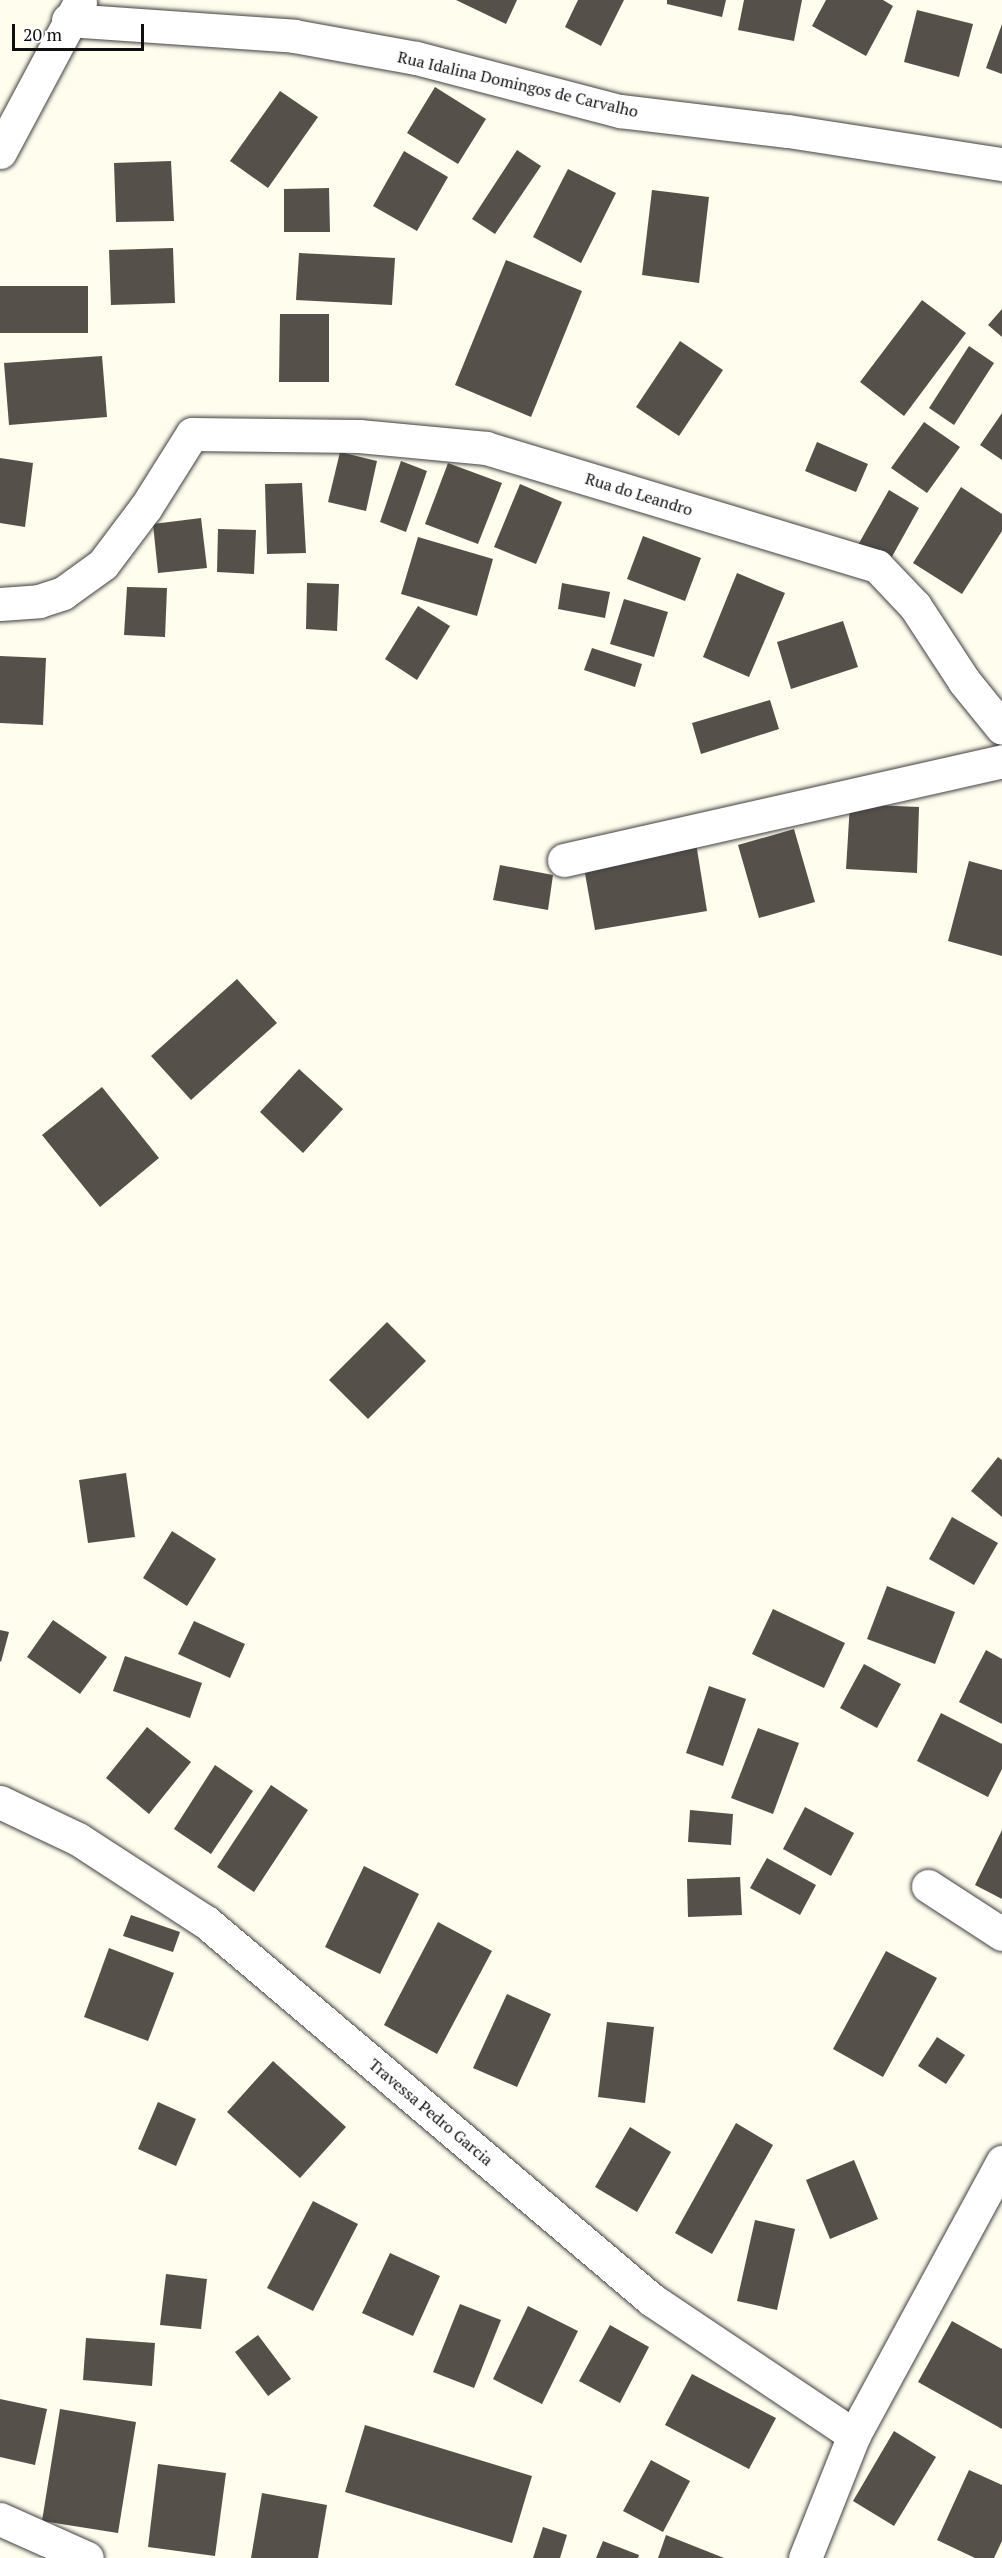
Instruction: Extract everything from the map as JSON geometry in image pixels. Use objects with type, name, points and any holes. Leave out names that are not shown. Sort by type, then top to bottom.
[{"type":"street","points":[[0,152],[75,10]]},
{"type":"street","name":"Rua Idalina Domingos de Carvalho","points":[[75,10],[294,36],[416,58],[620,111],[788,131],[1002,164]]},
{"type":"street","name":"Rua do Leandro","points":[[0,604],[39,601],[63,593],[103,564],[146,507],[192,434],[359,436],[486,448],[877,566],[915,606],[964,681],[1002,728]]},
{"type":"street","points":[[564,860],[1002,761]]},
{"type":"street","name":"Travessa Pedro Garcia","points":[[0,1802],[78,1839],[206,1922],[652,2300],[854,2435]]},
{"type":"street","points":[[928,1886],[1002,1934]]},
{"type":"street","points":[[805,2558],[854,2435],[1002,2162]]},
{"type":"street","points":[[0,2519],[87,2558]]},
{"type":"building","points":[[456,0],[517,0],[506,24]]},
{"type":"building","points":[[578,0],[624,0],[601,46],[565,27]]},
{"type":"building","points":[[667,0],[726,0],[722,17],[667,4]]},
{"type":"building","points":[[744,0],[802,0],[794,41],[738,30]]},
{"type":"building","points":[[826,0],[883,0],[893,6],[866,56],[812,26]]},
{"type":"building","points":[[917,10],[973,24],[959,77],[904,62]]},
{"type":"building","points":[[1002,24],[1002,74],[986,68]]},
{"type":"building","points":[[435,87],[486,119],[458,164],[407,133]]},
{"type":"building","points":[[280,91],[318,117],[268,188],[230,161]]},
{"type":"building","points":[[517,150],[541,166],[495,234],[472,219]]},
{"type":"building","points":[[404,151],[448,177],[417,231],[373,206]]},
{"type":"building","points":[[171,161],[174,221],[116,222],[114,163]]},
{"type":"building","points":[[568,169],[616,193],[581,263],[533,237]]},
{"type":"building","points":[[329,188],[330,232],[284,232],[284,189]]},
{"type":"building","points":[[652,190],[709,197],[699,283],[642,275]]},
{"type":"building","points":[[173,248],[175,303],[111,305],[109,250]]},
{"type":"building","points":[[299,253],[395,258],[392,305],[296,300]]},
{"type":"building","points":[[506,260],[582,291],[531,417],[455,385]]},
{"type":"building","points":[[0,286],[88,286],[88,333],[0,333]]},
{"type":"building","points":[[922,300],[966,333],[904,416],[860,382]]},
{"type":"building","points":[[1002,309],[1002,337],[988,325]]},
{"type":"building","points":[[280,314],[329,314],[329,382],[279,382]]},
{"type":"building","points":[[680,341],[723,370],[679,436],[636,407]]},
{"type":"building","points":[[969,346],[994,363],[954,425],[929,408]]},
{"type":"building","points":[[102,356],[107,417],[9,425],[4,363]]},
{"type":"building","points":[[1002,413],[1002,460],[980,445]]},
{"type":"building","points":[[924,422],[960,447],[927,493],[891,468]]},
{"type":"building","points":[[817,442],[868,464],[856,492],[805,471]]},
{"type":"building","points":[[340,452],[377,461],[366,511],[328,502]]},
{"type":"building","points":[[0,458],[33,463],[25,527],[0,523]]},
{"type":"building","points":[[401,461],[427,471],[406,532],[380,522]]},
{"type":"building","points":[[448,463],[502,483],[478,544],[425,524]]},
{"type":"building","points":[[302,483],[306,553],[267,554],[265,484]]},
{"type":"building","points":[[520,484],[562,502],[536,564],[494,547]]},
{"type":"building","points":[[961,487],[1002,514],[1002,531],[962,594],[913,563]]},
{"type":"building","points":[[889,490],[919,508],[889,562],[858,545]]},
{"type":"building","points":[[201,518],[207,568],[158,573],[153,524]]},
{"type":"building","points":[[218,529],[256,530],[254,574],[217,572]]},
{"type":"building","points":[[643,536],[701,558],[685,601],[627,579]]},
{"type":"building","points":[[418,537],[493,559],[477,616],[401,594]]},
{"type":"building","points":[[737,573],[785,593],[749,677],[703,657]]},
{"type":"building","points":[[307,583],[339,584],[337,631],[306,629]]},
{"type":"building","points":[[562,583],[610,592],[605,618],[558,609]]},
{"type":"building","points":[[127,587],[167,588],[165,637],[124,635]]},
{"type":"building","points":[[624,599],[668,612],[654,657],[610,644]]},
{"type":"building","points":[[418,606],[450,626],[417,680],[385,659]]},
{"type":"building","points":[[843,621],[858,667],[791,689],[777,642]]},
{"type":"building","points":[[592,648],[642,664],[635,687],[584,670]]},
{"type":"building","points":[[0,656],[46,658],[43,725],[0,723]]},
{"type":"building","points":[[770,700],[779,729],[701,754],[692,723]]},
{"type":"building","points":[[850,804],[919,807],[917,873],[846,869]]},
{"type":"building","points":[[794,829],[815,902],[759,918],[738,845]]},
{"type":"building","points":[[696,843],[707,911],[595,930],[583,862]]},
{"type":"building","points":[[969,861],[1002,870],[1002,956],[948,941]]},
{"type":"building","points":[[500,865],[553,875],[548,910],[493,900]]},
{"type":"building","points":[[237,979],[277,1023],[191,1100],[151,1056]]},
{"type":"building","points":[[299,1069],[343,1109],[303,1153],[260,1112]]},
{"type":"building","points":[[102,1087],[159,1158],[100,1207],[42,1135]]},
{"type":"building","points":[[387,1322],[426,1361],[368,1419],[329,1380]]},
{"type":"building","points":[[998,1457],[1002,1460],[1002,1517],[971,1491]]},
{"type":"building","points":[[126,1473],[135,1537],[88,1543],[79,1480]]},
{"type":"building","points":[[952,1517],[998,1543],[974,1585],[929,1559]]},
{"type":"building","points":[[172,1531],[216,1559],[187,1606],[143,1578]]},
{"type":"building","points":[[887,1586],[955,1612],[935,1664],[867,1639]]},
{"type":"building","points":[[773,1609],[845,1643],[824,1688],[752,1654]]},
{"type":"building","points":[[53,1620],[107,1657],[80,1694],[27,1657]]},
{"type":"building","points":[[194,1621],[245,1644],[230,1678],[178,1654]]},
{"type":"building","points":[[0,1630],[9,1632],[1,1662],[0,1661]]},
{"type":"building","points":[[986,1650],[1002,1659],[1002,1724],[959,1702]]},
{"type":"building","points":[[125,1656],[202,1683],[190,1718],[113,1691]]},
{"type":"building","points":[[864,1664],[901,1684],[877,1728],[840,1708]]},
{"type":"building","points":[[709,1686],[746,1699],[723,1766],[686,1753]]},
{"type":"building","points":[[941,1713],[1002,1744],[1002,1769],[988,1797],[917,1761]]},
{"type":"building","points":[[147,1727],[191,1762],[149,1814],[106,1778]]},
{"type":"building","points":[[758,1728],[799,1743],[773,1814],[731,1798]]},
{"type":"building","points":[[215,1765],[253,1791],[211,1854],[174,1829]]},
{"type":"building","points":[[271,1785],[308,1810],[254,1892],[217,1867]]},
{"type":"building","points":[[805,1807],[854,1833],[831,1876],[783,1849]]},
{"type":"building","points":[[690,1810],[733,1814],[731,1845],[688,1842]]},
{"type":"building","points":[[1002,1830],[1002,1899],[975,1885]]},
{"type":"building","points":[[767,1858],[816,1885],[800,1915],[750,1888]]},
{"type":"building","points":[[364,1866],[419,1894],[380,1974],[325,1947]]},
{"type":"building","points":[[740,1877],[742,1915],[688,1917],[687,1879]]},
{"type":"building","points":[[131,1915],[180,1932],[173,1952],[123,1936]]},
{"type":"building","points":[[438,1922],[492,1951],[437,2054],[384,2025]]},
{"type":"building","points":[[109,1948],[174,1973],[148,2041],[84,2017]]},
{"type":"building","points":[[886,1951],[937,1978],[883,2077],[833,2049]]},
{"type":"building","points":[[507,1994],[551,2014],[517,2087],[473,2068]]},
{"type":"building","points":[[607,2022],[654,2027],[645,2103],[598,2097]]},
{"type":"building","points":[[937,2037],[965,2055],[946,2084],[918,2066]]},
{"type":"building","points":[[273,2061],[346,2127],[300,2178],[227,2112]]},
{"type":"building","points":[[158,2102],[196,2119],[176,2166],[138,2149]]},
{"type":"building","points":[[736,2123],[773,2145],[712,2254],[675,2233]]},
{"type":"building","points":[[630,2127],[671,2152],[637,2212],[595,2187]]},
{"type":"building","points":[[854,2160],[878,2219],[830,2239],[806,2180]]},
{"type":"building","points":[[313,2201],[358,2224],[313,2311],[267,2288]]},
{"type":"building","points":[[755,2220],[795,2229],[777,2310],[737,2301]]},
{"type":"building","points":[[390,2253],[440,2276],[413,2336],[362,2313]]},
{"type":"building","points":[[166,2274],[207,2279],[201,2329],[160,2325]]},
{"type":"building","points":[[460,2304],[501,2320],[474,2388],[433,2372]]},
{"type":"building","points":[[528,2306],[578,2331],[542,2404],[493,2379]]},
{"type":"building","points":[[952,2321],[1002,2349],[1002,2429],[918,2382]]},
{"type":"building","points":[[610,2325],[649,2347],[620,2403],[579,2381]]},
{"type":"building","points":[[258,2335],[291,2379],[268,2396],[235,2352]]},
{"type":"building","points":[[86,2338],[155,2343],[152,2386],[83,2380]]},
{"type":"building","points":[[692,2374],[776,2418],[749,2469],[665,2425]]},
{"type":"building","points":[[0,2399],[47,2409],[35,2465],[0,2457]]},
{"type":"building","points":[[60,2409],[136,2422],[118,2533],[42,2521]]},
{"type":"building","points":[[365,2425],[532,2476],[512,2543],[345,2492]]},
{"type":"building","points":[[894,2431],[936,2457],[894,2526],[853,2501]]},
{"type":"building","points":[[651,2460],[690,2481],[663,2532],[623,2511]]},
{"type":"building","points":[[158,2464],[226,2473],[215,2556],[148,2547]]},
{"type":"building","points":[[969,2470],[1002,2485],[1002,2541],[994,2558],[975,2558],[937,2540]]},
{"type":"building","points":[[262,2493],[327,2505],[318,2558],[251,2558]]},
{"type":"building","points":[[543,2527],[567,2535],[560,2558],[533,2558]]},
{"type":"building","points":[[666,2535],[724,2558],[658,2558]]},
{"type":"building","points":[[603,2541],[639,2555],[638,2558],[596,2558]]}]
